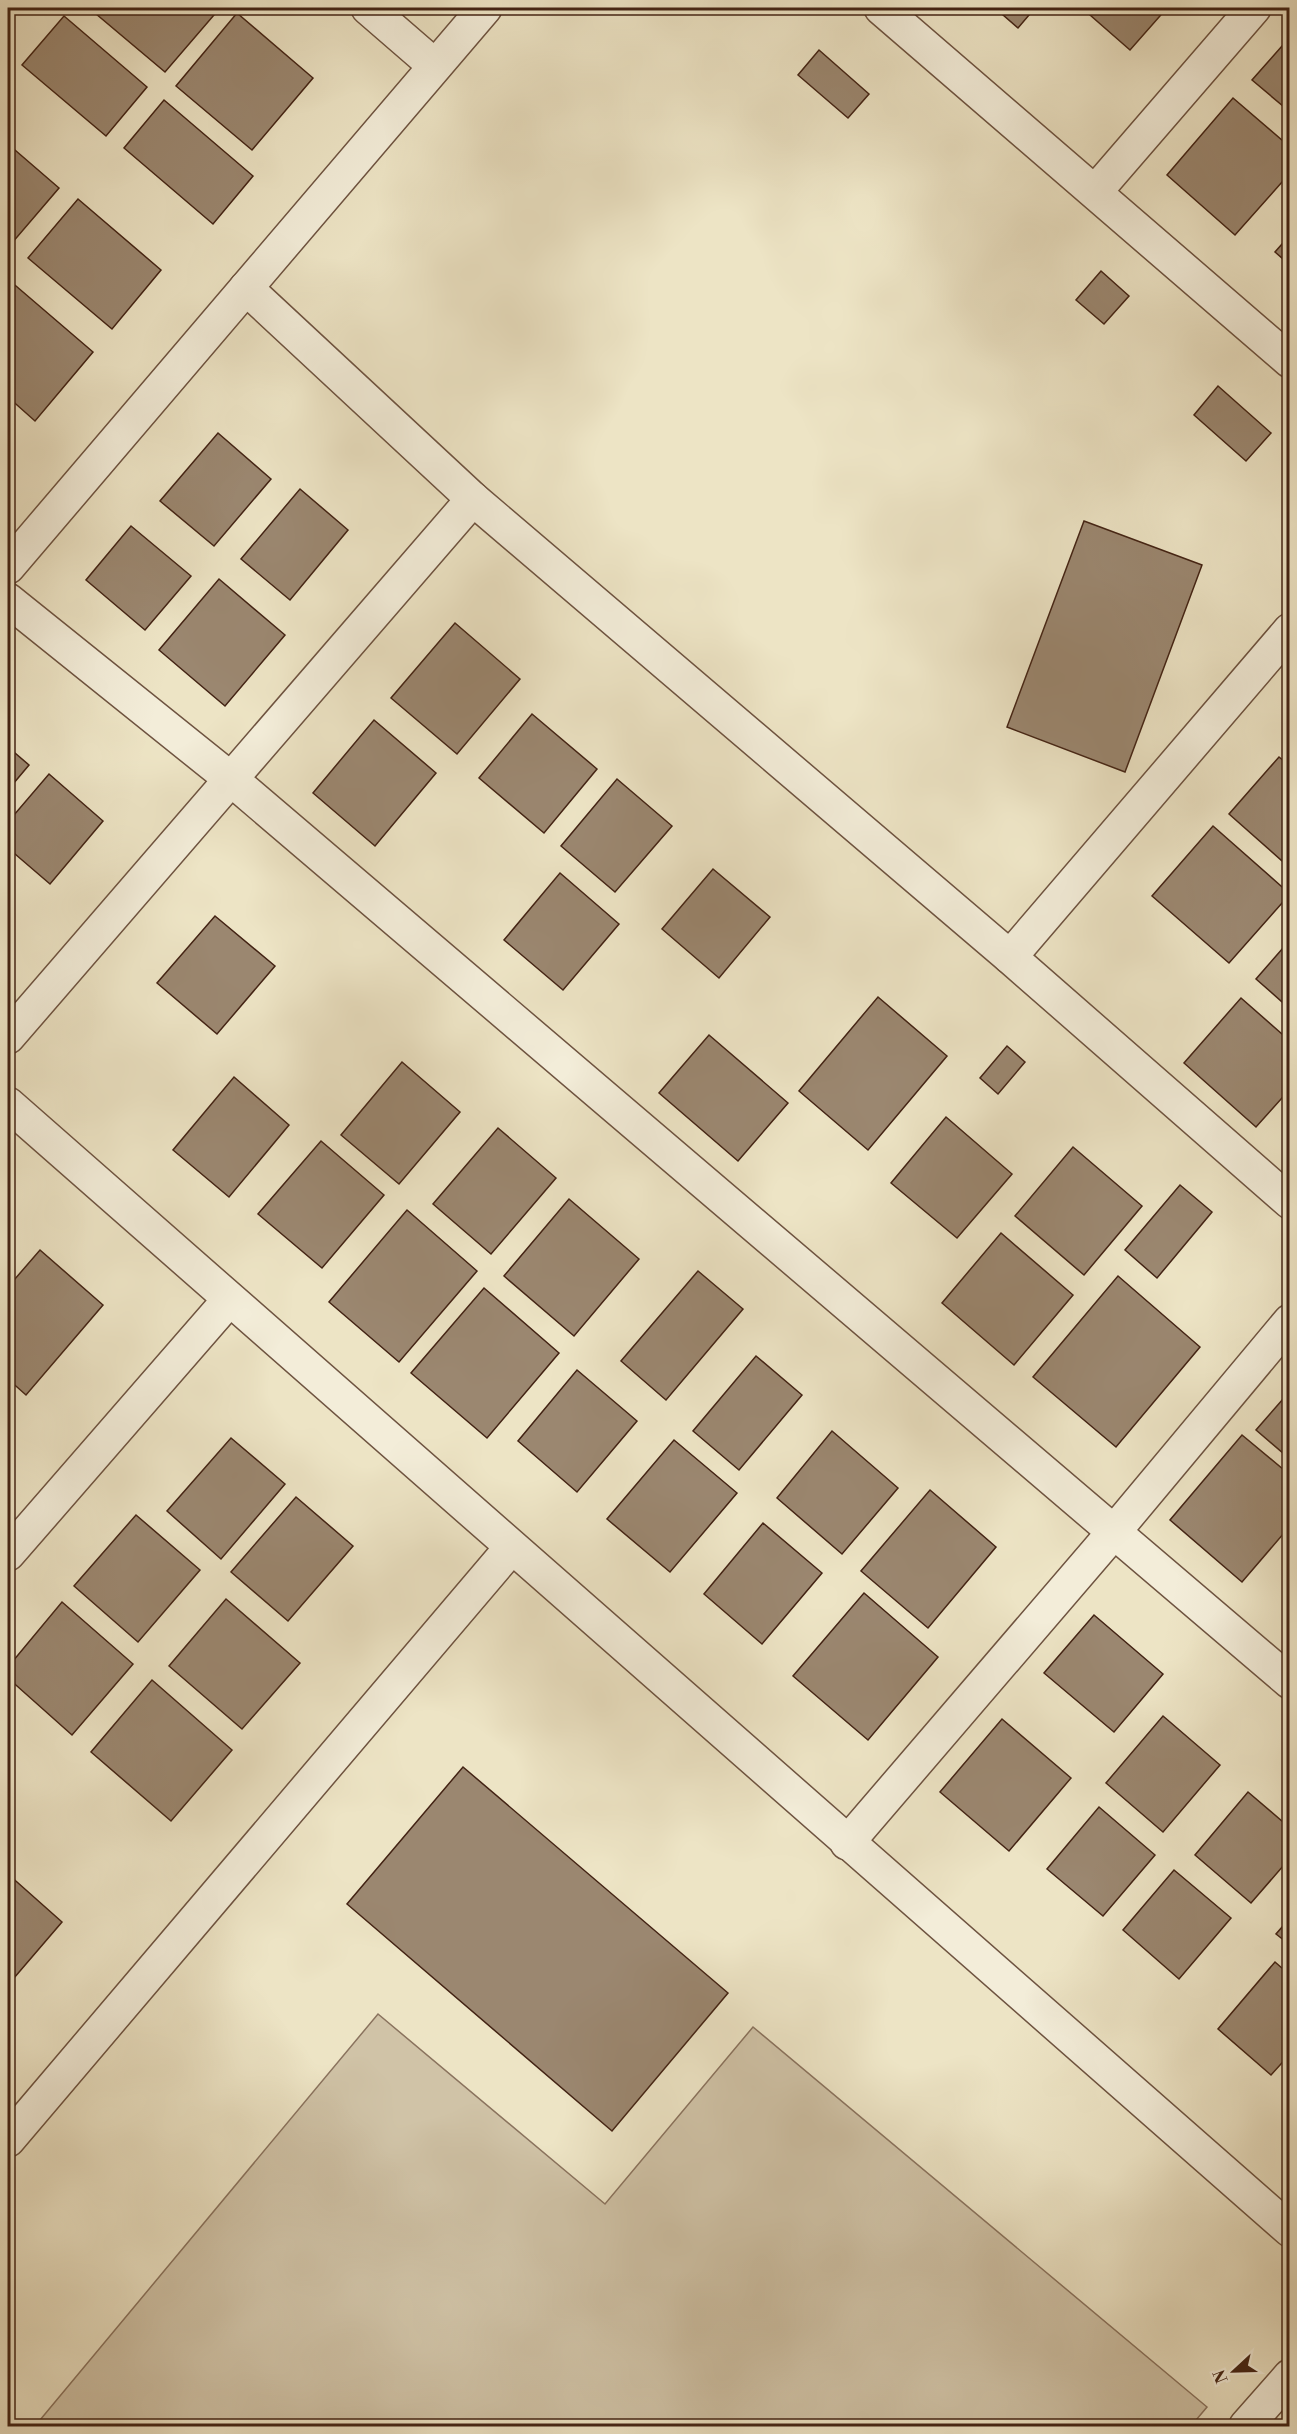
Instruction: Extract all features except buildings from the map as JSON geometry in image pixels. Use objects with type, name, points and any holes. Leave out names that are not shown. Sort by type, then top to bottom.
[{"type":"street","points":[[368,8],[435,66]]},
{"type":"street","points":[[8,567],[485,8]]},
{"type":"street","points":[[881,8],[1290,361]]},
{"type":"street","points":[[1095,192],[1254,8]]},
{"type":"street","points":[[246,288],[473,499],[1010,957],[1290,1202]]},
{"type":"street","points":[[8,1037],[473,499]]},
{"type":"street","points":[[8,600],[232,780],[1290,1682]]},
{"type":"street","points":[[1010,957],[1284,648]]},
{"type":"street","points":[[8,1104],[228,1300],[1290,2230]]},
{"type":"street","points":[[8,1554],[228,1300]]},
{"type":"street","points":[[847,1843],[1113,1533],[1290,1321]]},
{"type":"street","points":[[8,2140],[511,1548]]},
{"type":"street","points":[[1246,2427],[1290,2376]]},
{"type":"shaded area","points":[[378,2014],[605,2204],[753,2027],[1207,2407],[1191,2426],[35,2426]]}]
